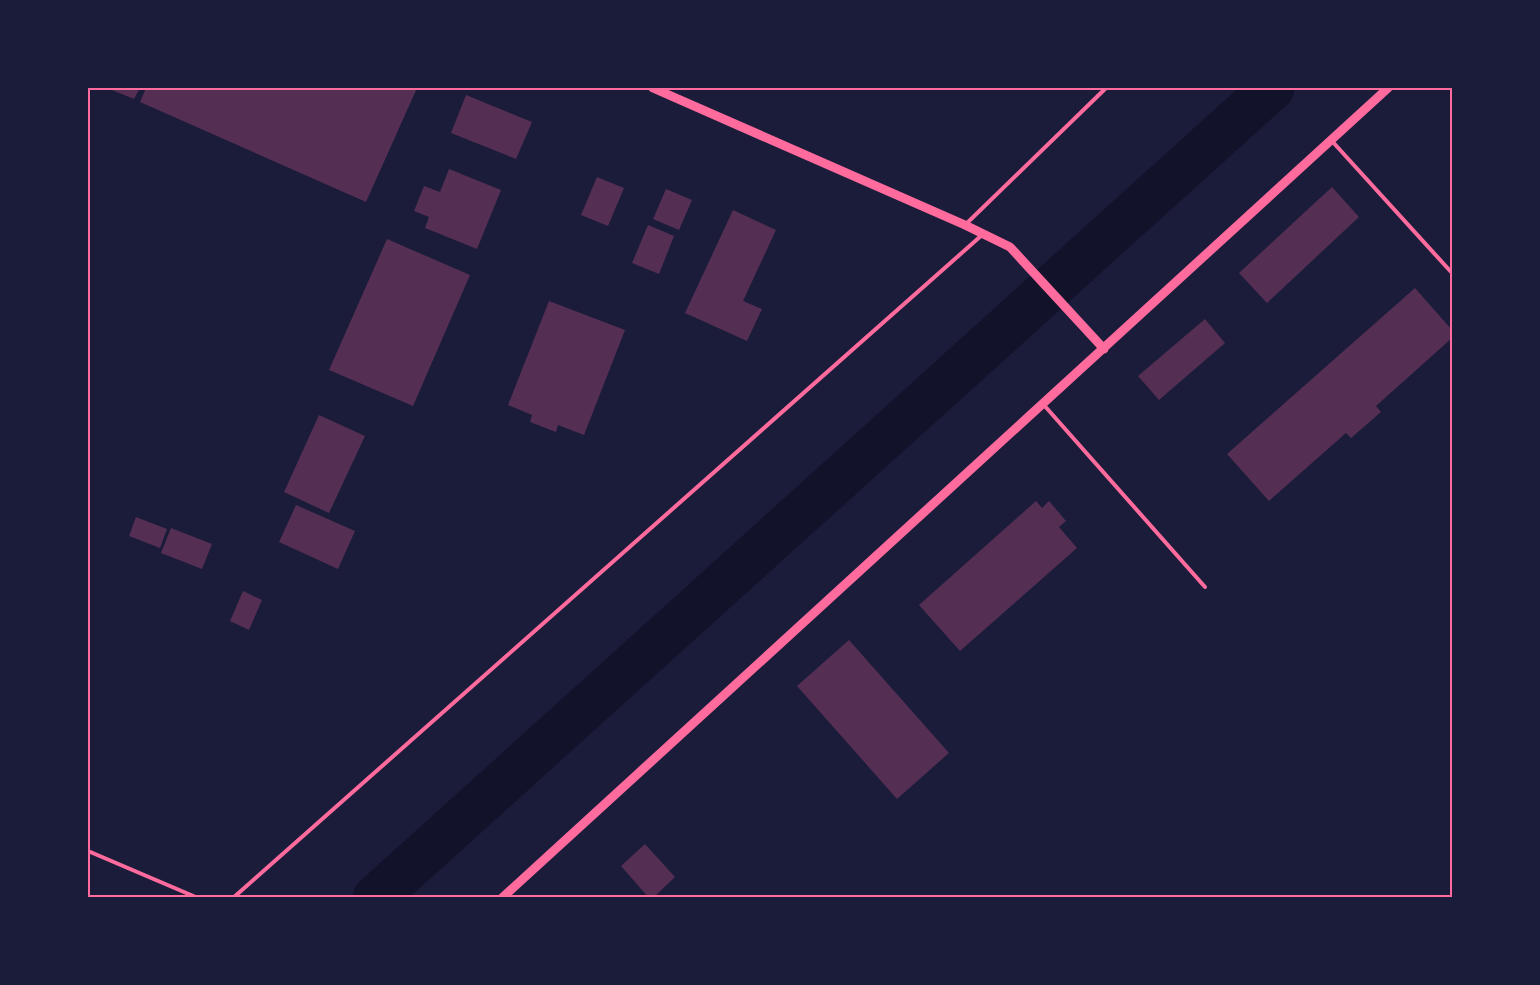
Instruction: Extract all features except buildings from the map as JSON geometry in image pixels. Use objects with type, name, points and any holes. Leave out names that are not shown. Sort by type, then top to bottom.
[{"type":"street","points":[[654,88],[1010,247],[1104,349]]},
{"type":"street","points":[[502,898],[1388,88]]},
{"type":"lane","points":[[964,225],[1106,88]]},
{"type":"lane","points":[[1332,140],[1452,273]]},
{"type":"lane","points":[[233,898],[984,234]]},
{"type":"lane","points":[[1043,404],[1204,587]]},
{"type":"lane","points":[[88,851],[198,898]]},
{"type":"waterway","points":[[375,898],[1272,88]]}]
